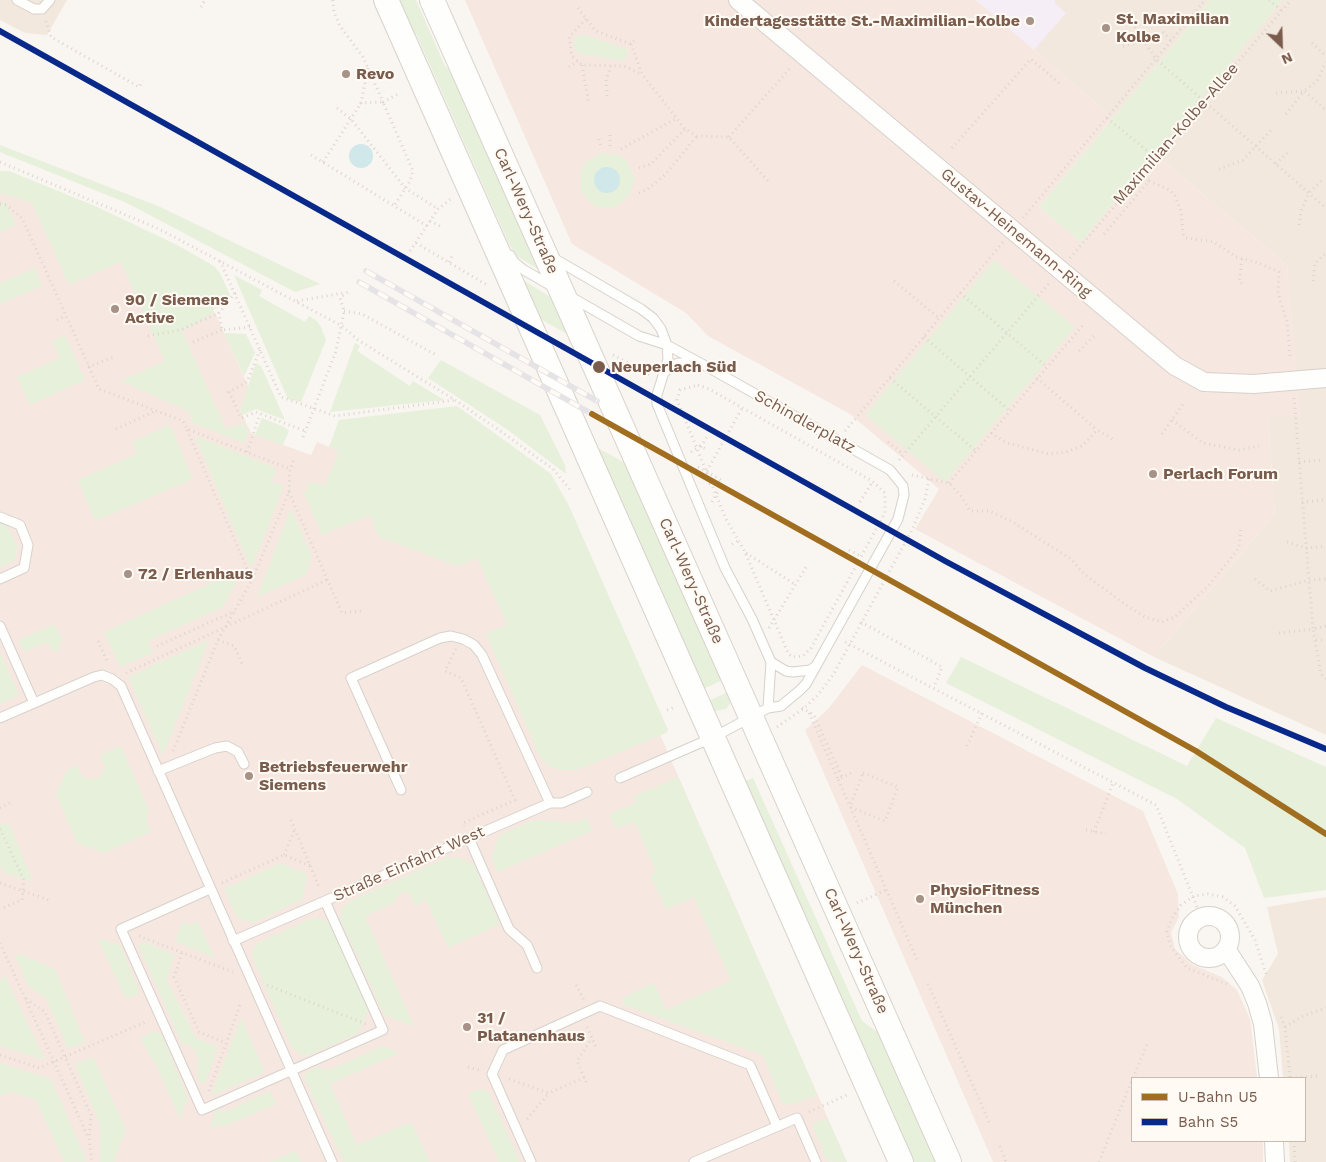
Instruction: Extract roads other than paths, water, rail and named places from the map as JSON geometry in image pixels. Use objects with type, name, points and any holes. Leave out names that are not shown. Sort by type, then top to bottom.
[{"type":"main road","points":[[386,0],[901,1162]]},
{"type":"main road","name":"Carl-Wery-Straße","points":[[432,0],[563,293],[760,712],[949,1162]]},
{"type":"street","name":"Gustav-Heinemann-Ring","points":[[738,0],[1176,366],[1204,382],[1254,384],[1326,378]]},
{"type":"street","points":[[1214,916],[1225,923],[1230,936],[1226,948],[1222,953],[1210,958],[1193,951],[1189,946],[1188,932],[1194,921],[1200,917],[1214,916]]},
{"type":"street","points":[[1226,948],[1250,986],[1257,1003],[1263,1024],[1269,1077]]},
{"type":"street","points":[[1274,1142],[1275,1162]]},
{"type":"lane","points":[[18,0],[34,8],[42,8],[50,0]]},
{"type":"lane","name":"Schindlerplatz","points":[[490,233],[498,237],[514,262],[563,293],[639,336],[667,345],[838,440],[890,470],[903,486],[903,506],[898,519],[806,684],[781,706],[760,712],[714,737],[620,778]]},
{"type":"lane","points":[[541,245],[553,258],[566,267],[653,318],[661,329],[667,345],[668,359],[666,372],[657,395],[657,404],[726,568],[771,662],[786,671],[793,672],[810,670],[816,666]]},
{"type":"lane","points":[[666,372],[678,363],[695,362],[704,365]]},
{"type":"lane","points":[[0,517],[20,525],[28,545],[24,568],[0,579]]},
{"type":"lane","points":[[0,626],[34,703]]},
{"type":"lane","points":[[401,790],[350,678],[440,638],[451,636],[474,645],[482,655],[550,803]]},
{"type":"lane","points":[[760,712],[771,662]]},
{"type":"lane","points":[[0,718],[94,677],[102,675],[112,679],[121,686],[162,770],[210,889],[332,1162]]},
{"type":"lane","points":[[162,770],[215,748],[227,746],[238,752],[244,764]]},
{"type":"lane","name":"Straße Einfahrt West","points":[[233,941],[550,803],[562,803],[587,792]]},
{"type":"lane","points":[[470,838],[509,929],[527,945],[537,968]]},
{"type":"lane","points":[[210,889],[120,929],[202,1110],[383,1030],[325,901]]},
{"type":"lane","points":[[531,1162],[492,1074],[503,1050],[600,1006],[750,1064],[777,1126]]},
{"type":"lane","points":[[694,1162],[796,1118],[816,1162]]},
{"type":"water","points":[[361,144],[366,145],[372,151],[372,161],[366,167],[361,168],[356,167],[350,161],[349,156],[350,151],[356,145]]},
{"type":"water","points":[[607,167],[616,171],[620,180],[616,189],[607,193],[598,189],[594,180],[598,171]]},
{"type":"railway","points":[[366,271],[597,401]]},
{"type":"railway","points":[[359,282],[592,414]]},
{"type":"metro line","name":"U5","points":[[592,414],[1196,751],[1326,834]]},
{"type":"rail line","name":"S5","points":[[0,31],[945,561],[1145,668],[1226,707],[1326,749]]},
{"type":"place","name":"Kindertagesstätte St.-Maximilian-Kolbe","points":[[1030,21]]},
{"type":"place","name":"St. Maximilian Kolbe","points":[[1106,28]]},
{"type":"place","name":"Revo","points":[[346,74]]},
{"type":"place","name":"90 / Siemens Active","points":[[115,309]]},
{"type":"place","name":"Neuperlach Süd","points":[[599,367]]},
{"type":"place","name":"Perlach Forum","points":[[1153,474]]},
{"type":"place","name":"72 / Erlenhaus","points":[[128,574]]},
{"type":"place","name":"Betriebsfeuerwehr Siemens","points":[[249,776]]},
{"type":"place","name":"PhysioFitness München","points":[[920,899]]},
{"type":"place","name":"31 / Platanenhaus","points":[[467,1027]]}]
